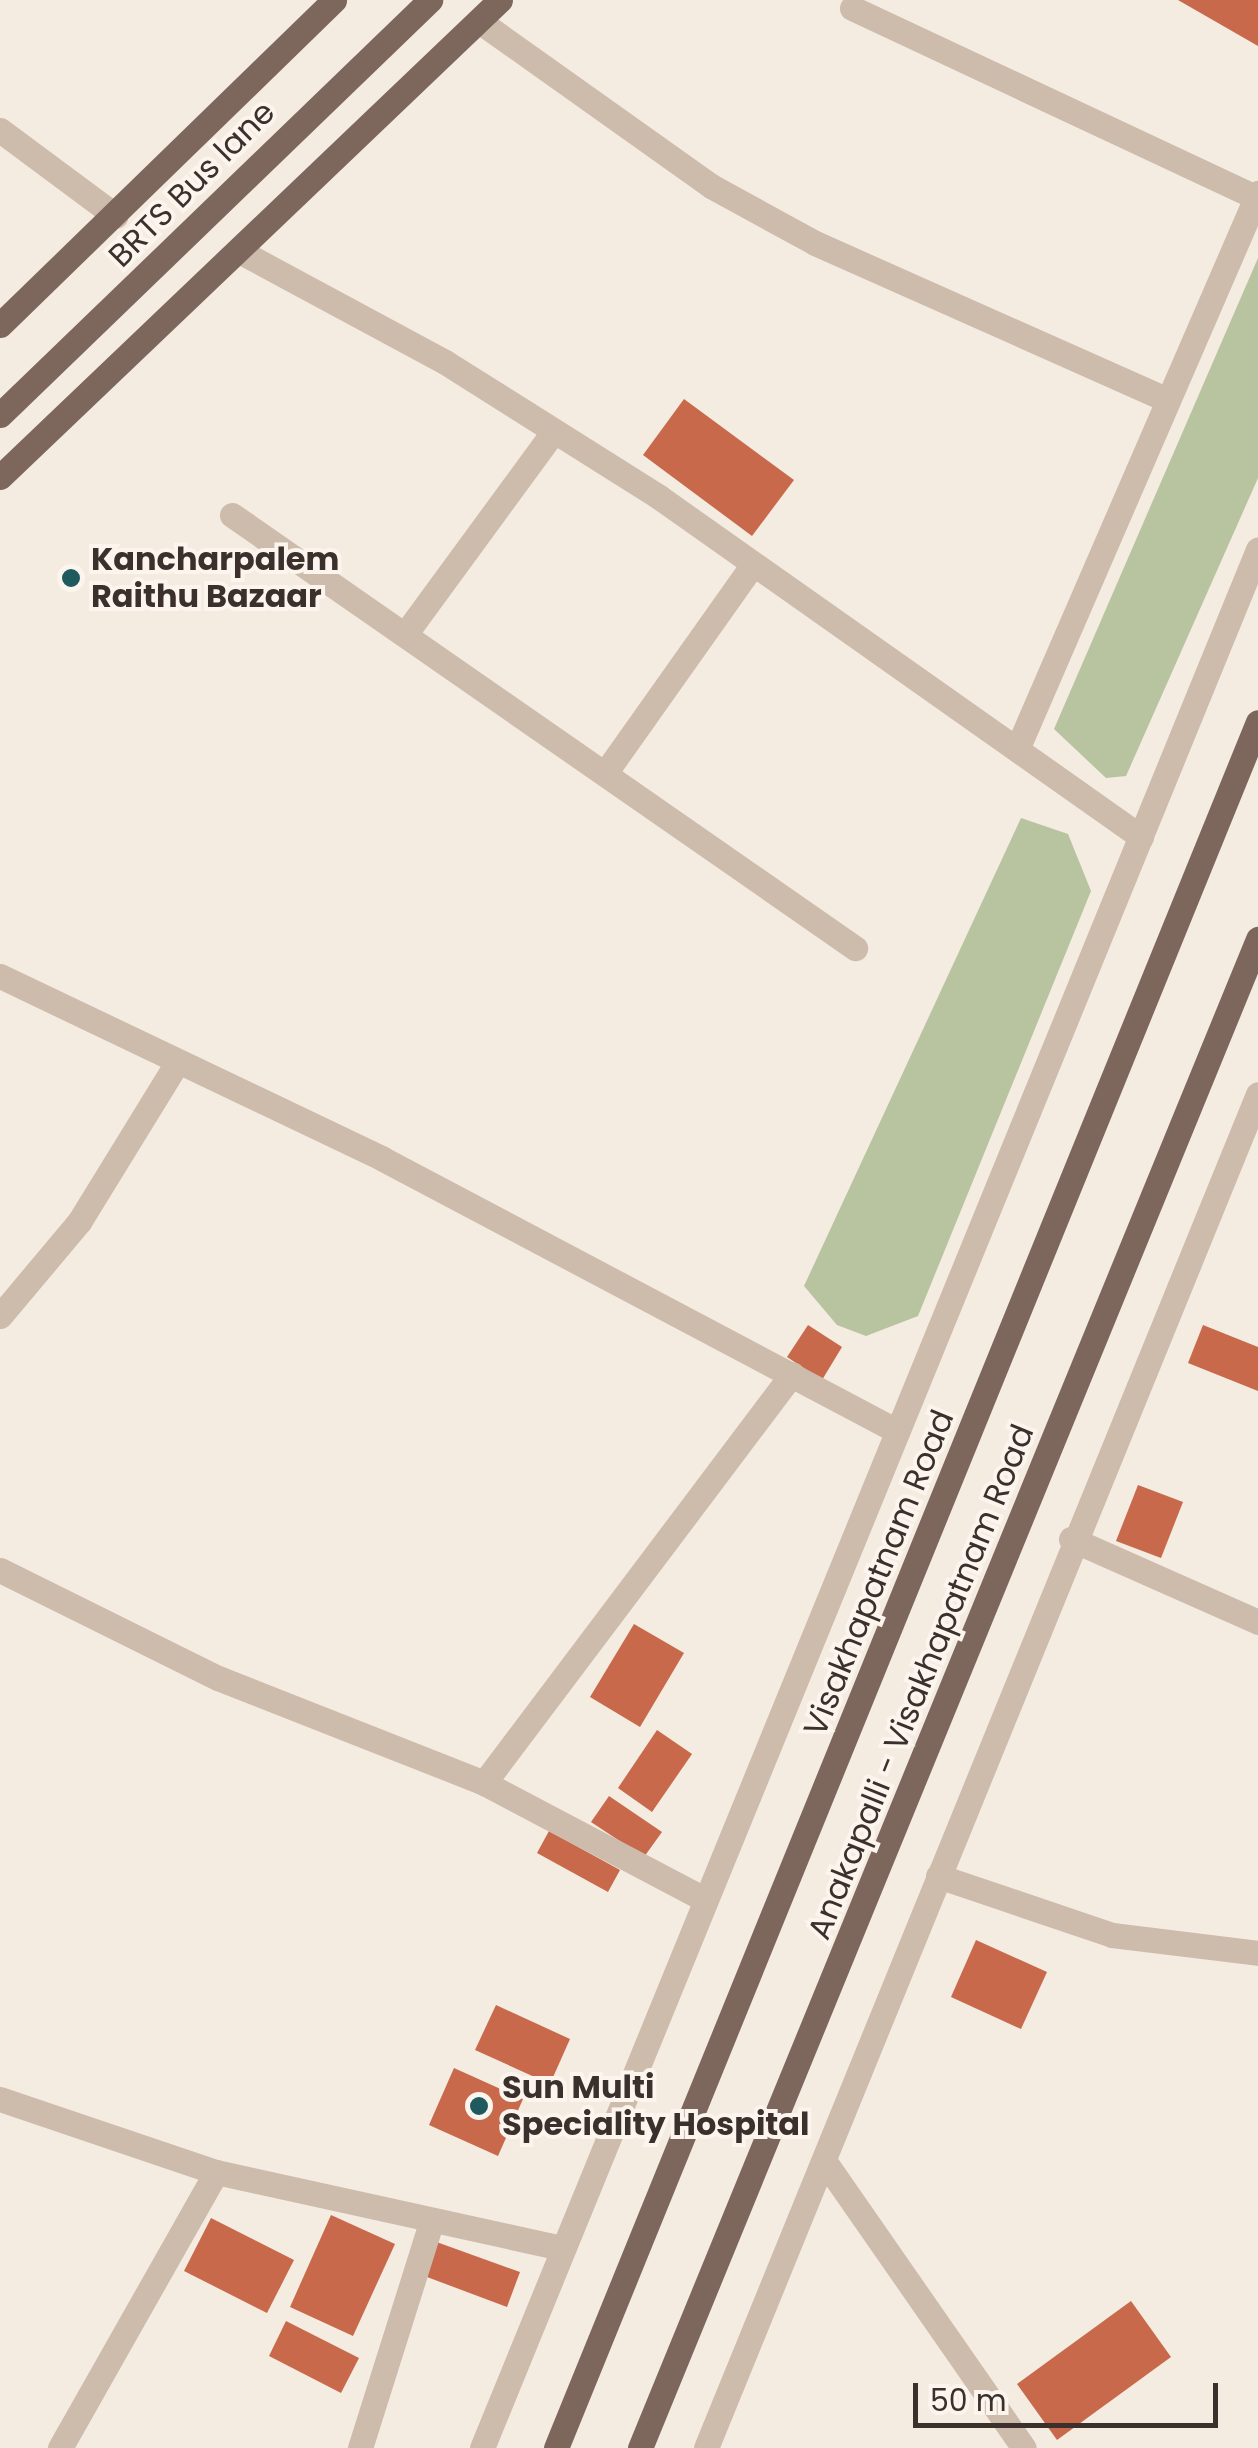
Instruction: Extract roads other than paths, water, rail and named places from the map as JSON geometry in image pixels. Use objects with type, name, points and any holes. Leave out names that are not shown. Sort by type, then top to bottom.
[{"type":"main road","points":[[0,324],[116,216],[334,0]]},
{"type":"main road","name":"BRTS Bus lane","points":[[0,415],[430,0]]},
{"type":"main road","points":[[0,477],[500,0]]},
{"type":"main road","name":"Visakhapatnam Road","points":[[556,2448],[1258,722]]},
{"type":"main road","name":"Anakapalli - Visakhapatnam Road","points":[[640,2448],[1258,938]]},
{"type":"street","points":[[852,8],[1257,195],[1165,399],[1018,748]]},
{"type":"street","points":[[479,21],[711,186],[798,234],[1165,399]]},
{"type":"street","points":[[0,130],[116,216]]},
{"type":"street","points":[[239,251],[554,431],[753,564],[1141,837]]},
{"type":"street","points":[[406,633],[554,431]]},
{"type":"street","points":[[232,515],[608,770],[766,892],[855,948]]},
{"type":"street","points":[[482,2448],[1258,549]]},
{"type":"street","points":[[608,770],[753,564]]},
{"type":"street","points":[[0,976],[399,1167],[897,1431]]},
{"type":"street","points":[[0,1316],[79,1222],[177,1063]]},
{"type":"street","points":[[706,2448],[825,2162],[1071,1540],[1258,1094]]},
{"type":"street","points":[[484,1782],[792,1374]]},
{"type":"street","points":[[1071,1540],[1258,1622]]},
{"type":"street","points":[[0,1570],[218,1678],[484,1782],[704,1899]]},
{"type":"street","points":[[938,1876],[1112,1935],[1258,1953]]},
{"type":"street","points":[[0,2098],[216,2172],[563,2248]]},
{"type":"street","points":[[825,2162],[1024,2448]]},
{"type":"street","points":[[60,2448],[216,2172]]},
{"type":"street","points":[[360,2448],[432,2220]]},
{"type":"place","name":"Kancharpalem Raithu Bazaar","points":[[71,578]]},
{"type":"place","name":"Sun Multi Speciality Hospital","points":[[479,2106]]}]
